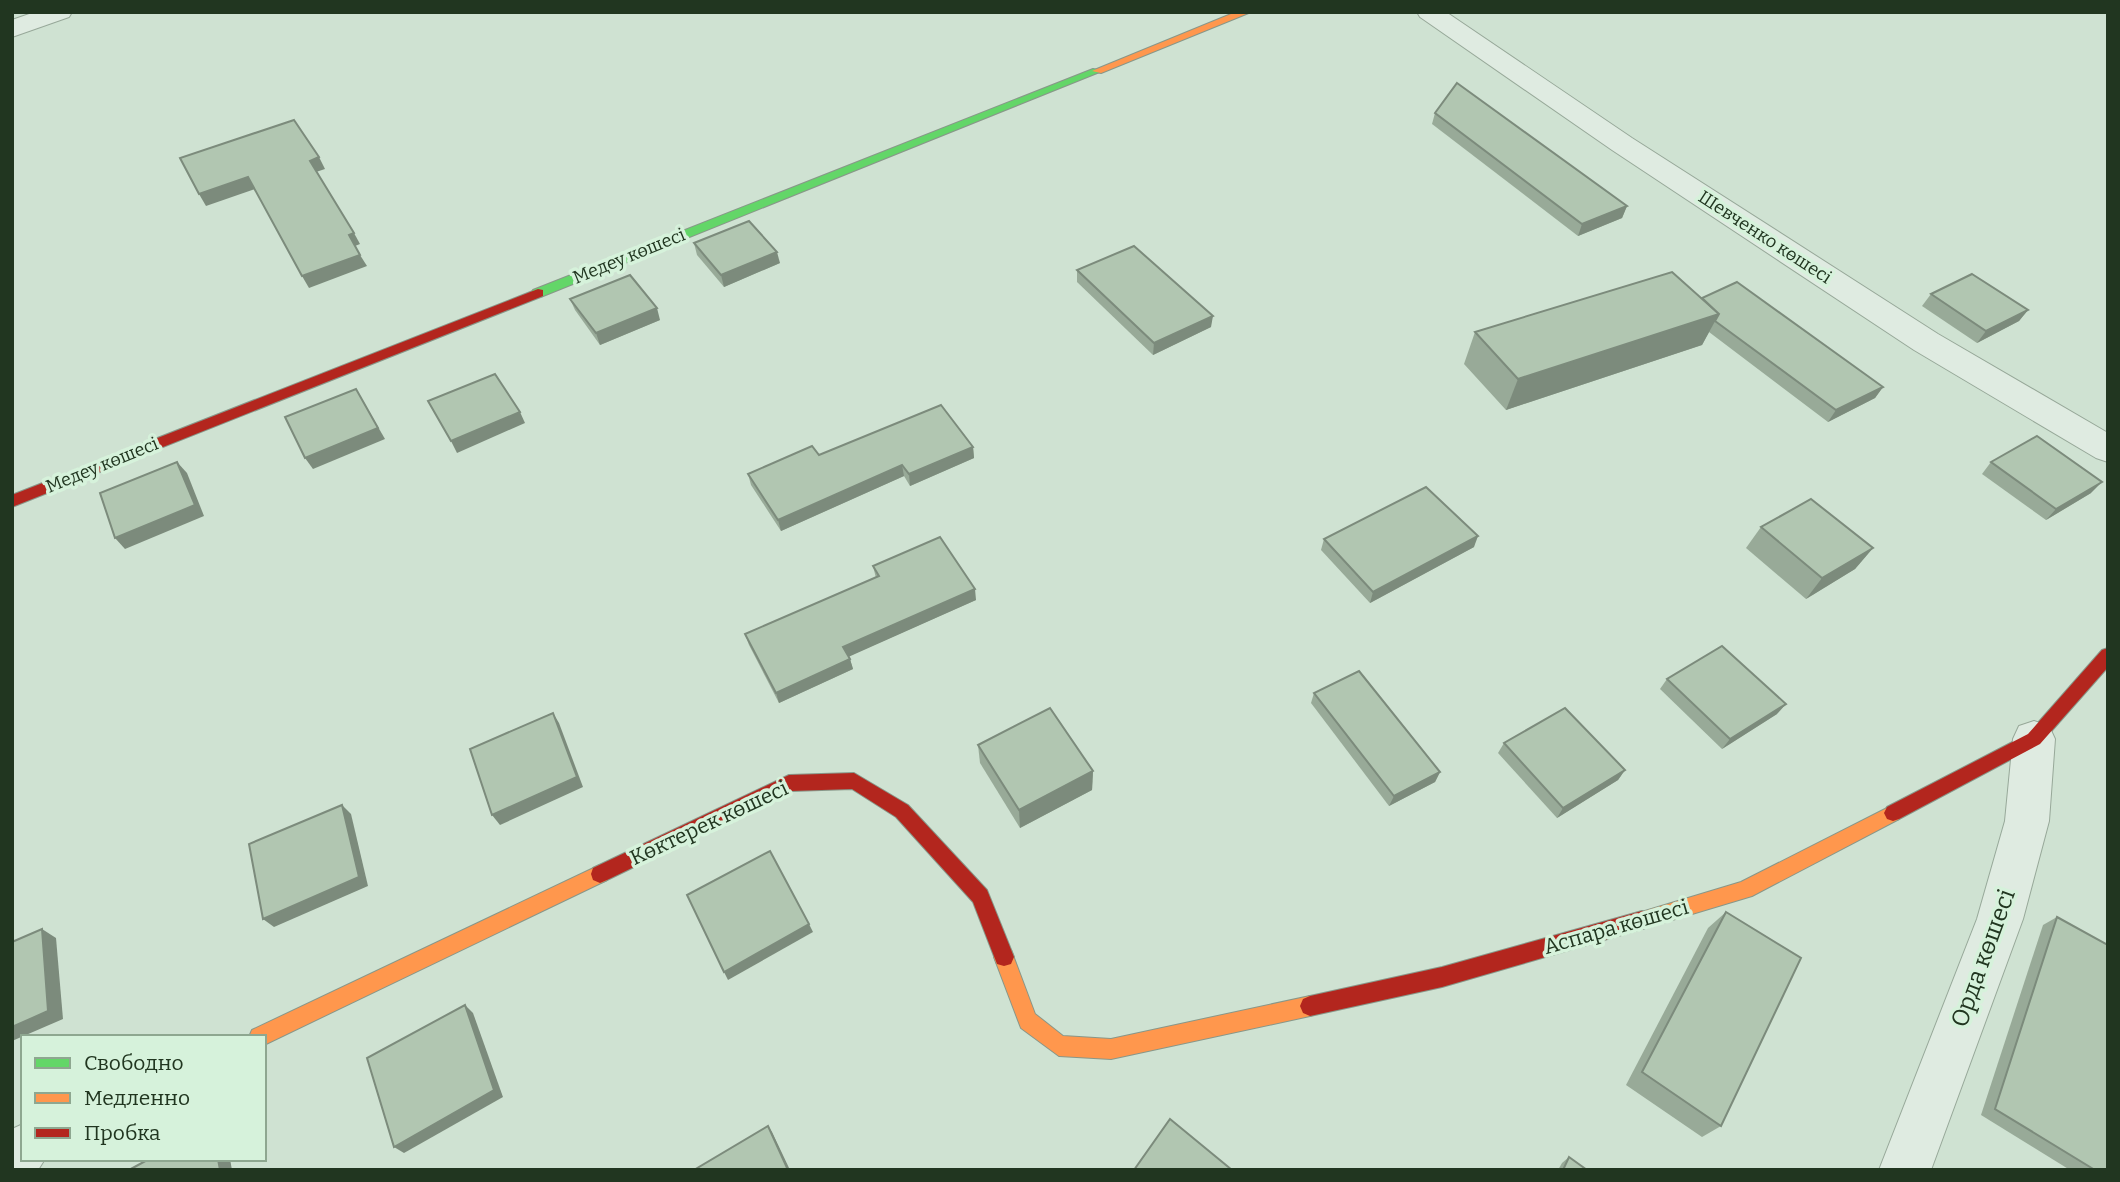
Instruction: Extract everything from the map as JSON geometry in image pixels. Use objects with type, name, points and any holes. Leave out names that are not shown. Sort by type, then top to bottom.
[{"type":"street","points":[[12,29],[60,12]]},
{"type":"street","name":"Медеу көшесі","points":[[12,501],[1246,12]]},
{"type":"street","name":"Шевченко көшесі","points":[[1429,12],[1622,144],[1926,342],[2108,449]]},
{"type":"street","name":"Аспара көшесі","points":[[1059,1046],[1111,1049],[1442,977],[1745,890],[2035,739],[2108,654]]},
{"type":"street","name":"Орда көшесі","points":[[1905,1170],[2000,919],[2027,821],[2035,739]]},
{"type":"street","name":"Көктерек көшесі","points":[[263,1035],[789,783],[853,781],[902,811],[980,896],[1028,1021],[1059,1046]]},
{"type":"building","points":[[1457,83],[1627,206],[1582,224],[1435,113]]},
{"type":"building","points":[[294,120],[319,157],[310,161],[354,233],[349,235],[360,255],[302,276],[248,177],[199,194],[180,158]]},
{"type":"building","points":[[749,221],[777,252],[721,275],[694,243]]},
{"type":"building","points":[[1134,246],[1213,316],[1154,343],[1077,270]]},
{"type":"building","points":[[1672,272],[1719,314],[1518,379],[1475,332]]},
{"type":"building","points":[[1972,274],[2028,310],[1986,331],[1931,294]]},
{"type":"building","points":[[630,275],[657,308],[596,333],[570,299]]},
{"type":"building","points":[[1737,282],[1883,387],[1836,410],[1715,321],[1719,314],[1702,298]]},
{"type":"building","points":[[495,374],[520,412],[451,441],[428,401]]},
{"type":"building","points":[[356,389],[378,428],[305,458],[285,417]]},
{"type":"building","points":[[941,405],[973,447],[909,474],[902,465],[778,520],[748,474],[812,446],[819,455]]},
{"type":"building","points":[[2037,436],[2102,482],[2056,509],[1991,462]]},
{"type":"building","points":[[177,462],[195,505],[115,538],[100,493]]},
{"type":"building","points":[[1426,487],[1478,536],[1373,592],[1324,539]]},
{"type":"building","points":[[1811,499],[1873,548],[1822,578],[1761,527]]},
{"type":"building","points":[[940,537],[975,589],[843,647],[850,659],[776,693],[745,634],[879,576],[873,566]]},
{"type":"building","points":[[1722,646],[1786,704],[1730,739],[1667,679]]},
{"type":"building","points":[[1359,671],[1440,772],[1394,796],[1314,693]]},
{"type":"building","points":[[1050,708],[1093,771],[1019,810],[978,745]]},
{"type":"building","points":[[1565,708],[1625,770],[1563,808],[1504,743]]},
{"type":"building","points":[[553,713],[577,777],[492,815],[470,749]]},
{"type":"building","points":[[342,805],[359,877],[263,919],[249,844]]},
{"type":"building","points":[[770,851],[809,924],[724,972],[687,895]]},
{"type":"building","points":[[1726,912],[1801,958],[1721,1126],[1642,1072]]},
{"type":"building","points":[[2057,917],[2108,945],[2108,1170],[2095,1170],[1995,1109]]},
{"type":"building","points":[[42,929],[48,1011],[12,1027],[12,942]]},
{"type":"building","points":[[465,1005],[494,1090],[394,1147],[367,1058]]},
{"type":"building","points":[[1170,1119],[1232,1170],[1134,1170]]},
{"type":"building","points":[[768,1126],[788,1170],[694,1170]]},
{"type":"building","points":[[1569,1157],[1587,1170],[1563,1170]]},
{"type":"building","points":[[145,1161],[218,1161],[220,1170],[129,1170]]},
{"type":"traffic: fast","points":[[538,293],[1097,71]]},
{"type":"traffic: slow","points":[[1097,71],[1246,12]]},
{"type":"traffic: slow","points":[[1642,920],[1745,890],[1893,813]]},
{"type":"traffic: slow","points":[[263,1035],[600,874]]},
{"type":"traffic: slow","points":[[1004,957],[1028,1021],[1059,1046],[1111,1049],[1310,1006]]},
{"type":"traffic: jam","points":[[12,501],[538,293]]},
{"type":"traffic: jam","points":[[1893,813],[2034,739],[2108,655]]},
{"type":"traffic: jam","points":[[600,874],[789,783],[854,781],[902,811],[980,896],[1004,957]]},
{"type":"traffic: jam","points":[[1310,1006],[1442,977],[1642,920]]}]
